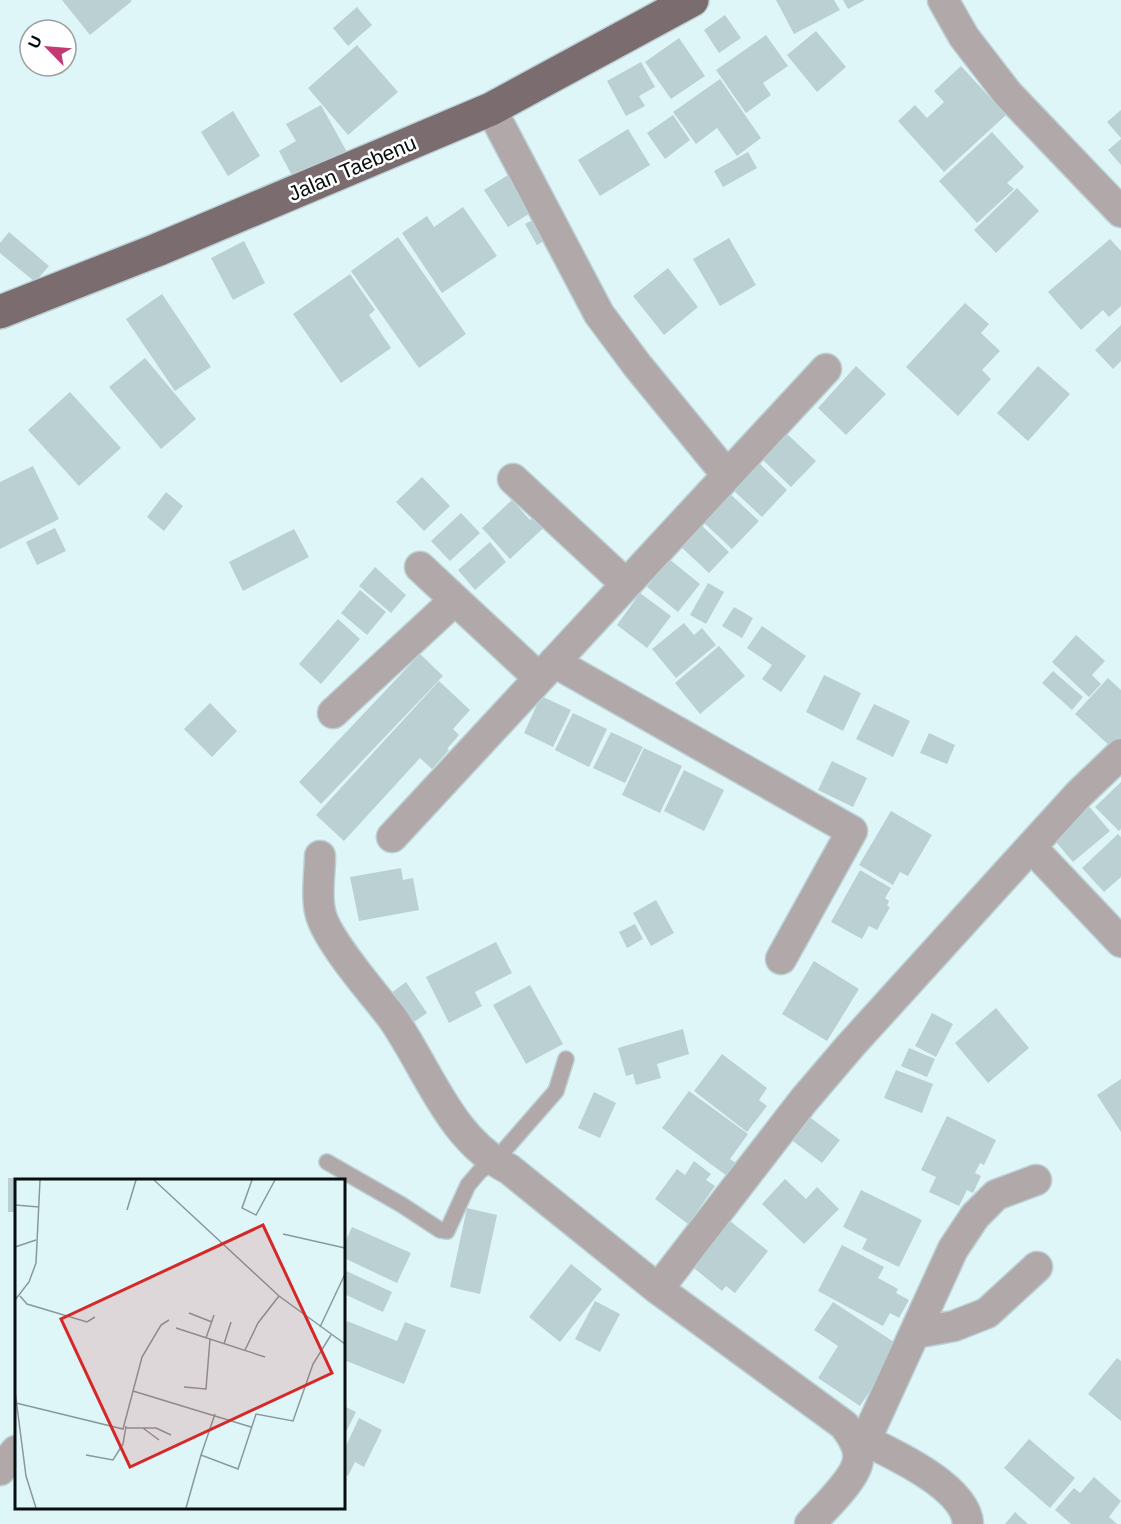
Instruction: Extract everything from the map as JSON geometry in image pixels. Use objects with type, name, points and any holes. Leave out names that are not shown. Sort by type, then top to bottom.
[{"type":"main road","name":"Jalan Taebenu","points":[[0,312],[157,250],[491,109],[692,0]]},
{"type":"street","points":[[943,0],[964,37],[1008,94],[1121,212]]},
{"type":"street","points":[[491,109],[599,314],[637,365],[728,475]]},
{"type":"street","points":[[392,837],[826,369]]},
{"type":"street","points":[[513,479],[626,584]]},
{"type":"street","points":[[420,567],[455,600],[546,670],[852,831],[781,959]]},
{"type":"street","points":[[333,714],[455,600]]},
{"type":"street","points":[[658,1289],[804,1100],[851,1045],[1079,794],[1121,754]]},
{"type":"street","points":[[1032,847],[1121,942]]},
{"type":"street","points":[[320,856],[319,911],[324,922],[336,943],[393,1019],[443,1106],[468,1135],[495,1162],[509,1169],[658,1289],[858,1437],[922,1469],[959,1501],[968,1518],[968,1524]]},
{"type":"street","points":[[810,1524],[850,1478],[858,1460],[858,1437],[915,1333],[953,1249],[975,1216],[996,1195],[1036,1180]]},
{"type":"street","points":[[915,1333],[954,1326],[987,1313],[1037,1267]]},
{"type":"street","points":[[0,1470],[15,1452]]},
{"type":"lane","points":[[327,1162],[402,1205],[440,1230],[447,1231],[468,1185],[480,1171],[495,1162],[556,1091],[566,1059]]},
{"type":"building","points":[[62,0],[132,1],[90,35]]},
{"type":"building","points":[[776,0],[834,0],[840,10],[794,34]]},
{"type":"building","points":[[843,0],[865,0],[848,9]]},
{"type":"building","points":[[357,7],[372,25],[348,46],[333,28]]},
{"type":"building","points":[[725,15],[741,38],[719,53],[704,30]]},
{"type":"building","points":[[816,31],[846,67],[817,92],[787,55]]},
{"type":"building","points":[[766,35],[788,66],[763,83],[771,95],[746,113],[716,70]]},
{"type":"building","points":[[679,38],[705,76],[671,99],[645,62]]},
{"type":"building","points":[[357,45],[398,92],[348,135],[308,88]]},
{"type":"building","points":[[641,62],[655,87],[639,96],[645,106],[626,116],[607,81]]},
{"type":"building","points":[[961,66],[1006,115],[944,172],[898,121],[915,105],[927,118],[944,102],[934,91]]},
{"type":"building","points":[[720,79],[761,138],[737,156],[717,128],[696,144],[673,112]]},
{"type":"building","points":[[321,105],[348,154],[296,183],[279,151],[296,141],[286,124]]},
{"type":"building","points":[[1121,110],[1121,138],[1107,122]]},
{"type":"building","points":[[233,111],[260,156],[228,176],[201,132]]},
{"type":"building","points":[[673,115],[690,140],[665,159],[647,133]]},
{"type":"building","points":[[628,129],[650,165],[600,196],[578,160]]},
{"type":"building","points":[[992,132],[1024,167],[1007,183],[1014,189],[977,223],[939,181]]},
{"type":"building","points":[[1121,139],[1121,165],[1108,150]]},
{"type":"building","points":[[748,152],[757,168],[723,187],[714,171]]},
{"type":"building","points":[[511,173],[535,210],[508,227],[484,190]]},
{"type":"building","points":[[1017,188],[1039,211],[996,253],[974,230]]},
{"type":"building","points":[[463,207],[497,256],[442,293],[402,233],[427,216],[434,227]]},
{"type":"building","points":[[542,215],[554,235],[537,245],[525,224]]},
{"type":"building","points":[[9,232],[49,266],[35,282],[0,253],[0,243]]},
{"type":"building","points":[[398,237],[466,334],[419,368],[351,271]]},
{"type":"building","points":[[729,238],[756,285],[720,306],[693,259]]},
{"type":"building","points":[[1110,239],[1121,251],[1121,306],[1109,317],[1103,310],[1081,330],[1048,292]]},
{"type":"building","points":[[244,241],[265,283],[233,300],[211,258]]},
{"type":"building","points":[[668,268],[698,307],[664,335],[633,296]]},
{"type":"building","points":[[350,274],[375,310],[369,315],[391,348],[341,383],[293,314]]},
{"type":"building","points":[[162,294],[211,367],[175,391],[126,319]]},
{"type":"building","points":[[965,303],[989,324],[981,333],[1000,351],[982,370],[991,379],[958,416],[906,367]]},
{"type":"building","points":[[1121,325],[1121,361],[1113,369],[1095,350]]},
{"type":"building","points":[[145,358],[196,419],[161,449],[109,387]]},
{"type":"building","points":[[856,366],[886,394],[846,435],[818,408]]},
{"type":"building","points":[[1038,366],[1070,394],[1028,441],[997,413]]},
{"type":"building","points":[[70,392],[121,448],[79,486],[28,430]]},
{"type":"building","points":[[786,433],[816,461],[791,487],[762,459]]},
{"type":"building","points":[[759,463],[787,490],[762,517],[733,490]]},
{"type":"building","points":[[33,466],[59,519],[0,549],[0,482]]},
{"type":"building","points":[[422,477],[450,506],[424,531],[396,502]]},
{"type":"building","points":[[166,492],[183,506],[164,531],[147,517]]},
{"type":"building","points":[[728,492],[759,521],[732,549],[701,520]]},
{"type":"building","points":[[512,500],[530,520],[540,511],[550,522],[510,559],[482,528]]},
{"type":"building","points":[[461,513],[480,533],[450,561],[431,541]]},
{"type":"building","points":[[699,523],[729,552],[709,573],[679,545]]},
{"type":"building","points":[[55,528],[66,551],[37,565],[26,542]]},
{"type":"building","points":[[294,529],[309,557],[243,591],[229,562]]},
{"type":"building","points":[[490,542],[506,562],[475,590],[458,570]]},
{"type":"building","points":[[669,559],[700,584],[678,612],[647,587]]},
{"type":"building","points":[[375,567],[406,595],[391,613],[359,586]]},
{"type":"building","points":[[708,583],[724,592],[706,624],[690,615]]},
{"type":"building","points":[[360,590],[386,612],[367,635],[341,613]]},
{"type":"building","points":[[640,593],[671,616],[647,648],[617,625]]},
{"type":"building","points":[[734,607],[753,618],[742,638],[722,626]]},
{"type":"building","points":[[338,619],[360,639],[321,684],[299,664]]},
{"type":"building","points":[[684,623],[694,635],[702,628],[716,645],[676,678],[652,649]]},
{"type":"building","points":[[762,626],[806,656],[781,692],[762,679],[772,665],[747,648]]},
{"type":"building","points":[[1076,635],[1105,661],[1092,675],[1101,684],[1089,697],[1052,662]]},
{"type":"building","points":[[719,646],[745,676],[700,714],[675,683]]},
{"type":"building","points":[[420,654],[443,676],[321,804],[299,782]]},
{"type":"building","points":[[1053,671],[1083,697],[1072,710],[1042,683]]},
{"type":"building","points":[[824,675],[861,693],[843,731],[806,712]]},
{"type":"building","points":[[1108,678],[1121,690],[1121,738],[1112,748],[1075,714]]},
{"type":"building","points":[[439,681],[470,710],[453,729],[459,735],[432,769],[420,758],[344,841],[316,815]]},
{"type":"building","points":[[541,696],[571,710],[553,747],[524,733]]},
{"type":"building","points":[[210,703],[237,731],[212,757],[184,729]]},
{"type":"building","points":[[874,704],[910,721],[893,757],[856,739]]},
{"type":"building","points":[[573,713],[607,729],[589,767],[555,750]]},
{"type":"building","points":[[611,732],[643,747],[625,783],[593,768]]},
{"type":"building","points":[[929,733],[955,745],[947,764],[920,753]]},
{"type":"building","points":[[644,748],[682,766],[660,813],[622,795]]},
{"type":"building","points":[[832,761],[867,778],[853,807],[818,790]]},
{"type":"building","points":[[684,770],[724,790],[704,831],[664,811]]},
{"type":"building","points":[[1121,782],[1121,829],[1119,831],[1095,807]]},
{"type":"building","points":[[1087,804],[1110,831],[1073,862],[1050,835]]},
{"type":"building","points":[[891,811],[932,835],[908,876],[900,872],[893,885],[859,865]]},
{"type":"building","points":[[1118,834],[1121,837],[1121,877],[1104,892],[1082,868]]},
{"type":"building","points":[[401,868],[403,880],[413,878],[419,910],[359,921],[350,877]]},
{"type":"building","points":[[860,870],[891,888],[885,898],[889,901],[887,906],[890,907],[877,930],[869,926],[862,939],[831,922]]},
{"type":"building","points":[[656,900],[674,933],[651,946],[633,913]]},
{"type":"building","points":[[635,924],[643,939],[627,948],[619,932]]},
{"type":"building","points":[[496,942],[512,973],[475,992],[482,1006],[449,1023],[426,977]]},
{"type":"building","points":[[814,961],[859,989],[827,1041],[782,1014]]},
{"type":"building","points":[[406,982],[427,1013],[411,1024],[390,994]]},
{"type":"building","points":[[530,985],[563,1044],[526,1064],[493,1005]]},
{"type":"building","points":[[996,1008],[1029,1048],[988,1083],[955,1043]]},
{"type":"building","points":[[932,1013],[953,1024],[936,1057],[915,1046]]},
{"type":"building","points":[[683,1029],[689,1054],[657,1064],[661,1078],[636,1085],[633,1074],[626,1076],[618,1048]]},
{"type":"building","points":[[909,1048],[935,1059],[927,1077],[901,1066]]},
{"type":"building","points":[[722,1054],[767,1088],[759,1100],[767,1106],[747,1132],[694,1091]]},
{"type":"building","points":[[896,1070],[933,1084],[922,1113],[884,1098]]},
{"type":"building","points":[[1121,1079],[1121,1132],[1097,1095]]},
{"type":"building","points":[[689,1091],[748,1134],[730,1159],[736,1163],[727,1176],[662,1128]]},
{"type":"building","points":[[594,1092],[616,1103],[600,1138],[578,1128]]},
{"type":"building","points":[[803,1112],[840,1140],[822,1163],[785,1135]]},
{"type":"building","points":[[947,1116],[996,1140],[984,1165],[980,1163],[975,1173],[981,1176],[973,1193],[967,1190],[959,1206],[929,1192],[936,1177],[921,1170]]},
{"type":"building","points":[[694,1161],[711,1174],[706,1180],[715,1186],[688,1224],[655,1199],[677,1169],[685,1175]]},
{"type":"building","points":[[8,1178],[53,1178],[15,1179],[15,1212],[8,1212]]},
{"type":"building","points":[[785,1179],[806,1199],[817,1187],[839,1209],[804,1244],[762,1204]]},
{"type":"building","points":[[861,1190],[922,1220],[899,1267],[862,1249],[867,1239],[843,1227]]},
{"type":"building","points":[[467,1208],[497,1215],[480,1294],[450,1287]]},
{"type":"building","points":[[730,1221],[768,1251],[735,1293],[726,1286],[722,1291],[694,1268]]},
{"type":"building","points":[[352,1227],[411,1253],[397,1283],[345,1258],[345,1242]]},
{"type":"building","points":[[842,1245],[884,1267],[878,1278],[898,1289],[896,1293],[909,1300],[899,1318],[890,1313],[883,1326],[818,1291]]},
{"type":"building","points":[[571,1264],[602,1289],[560,1342],[529,1317]]},
{"type":"building","points":[[345,1270],[392,1292],[383,1312],[345,1294]]},
{"type":"building","points":[[595,1301],[620,1314],[600,1352],[575,1339]]},
{"type":"building","points":[[833,1302],[900,1346],[860,1406],[818,1378],[838,1346],[814,1330]]},
{"type":"building","points":[[347,1321],[397,1341],[405,1322],[426,1330],[404,1384],[345,1360]]},
{"type":"building","points":[[1117,1358],[1121,1361],[1121,1421],[1088,1394]]},
{"type":"building","points":[[345,1406],[356,1412],[345,1434]]},
{"type":"building","points":[[359,1418],[382,1430],[364,1467],[355,1462],[348,1476],[345,1474],[345,1448]]},
{"type":"building","points":[[1029,1439],[1075,1478],[1050,1508],[1004,1468]]},
{"type":"building","points":[[1094,1477],[1121,1501],[1109,1517],[1117,1524],[1071,1524],[1055,1510],[1074,1488],[1080,1493]]},
{"type":"building","points":[[1015,1512],[1028,1524],[1005,1524]]}]
